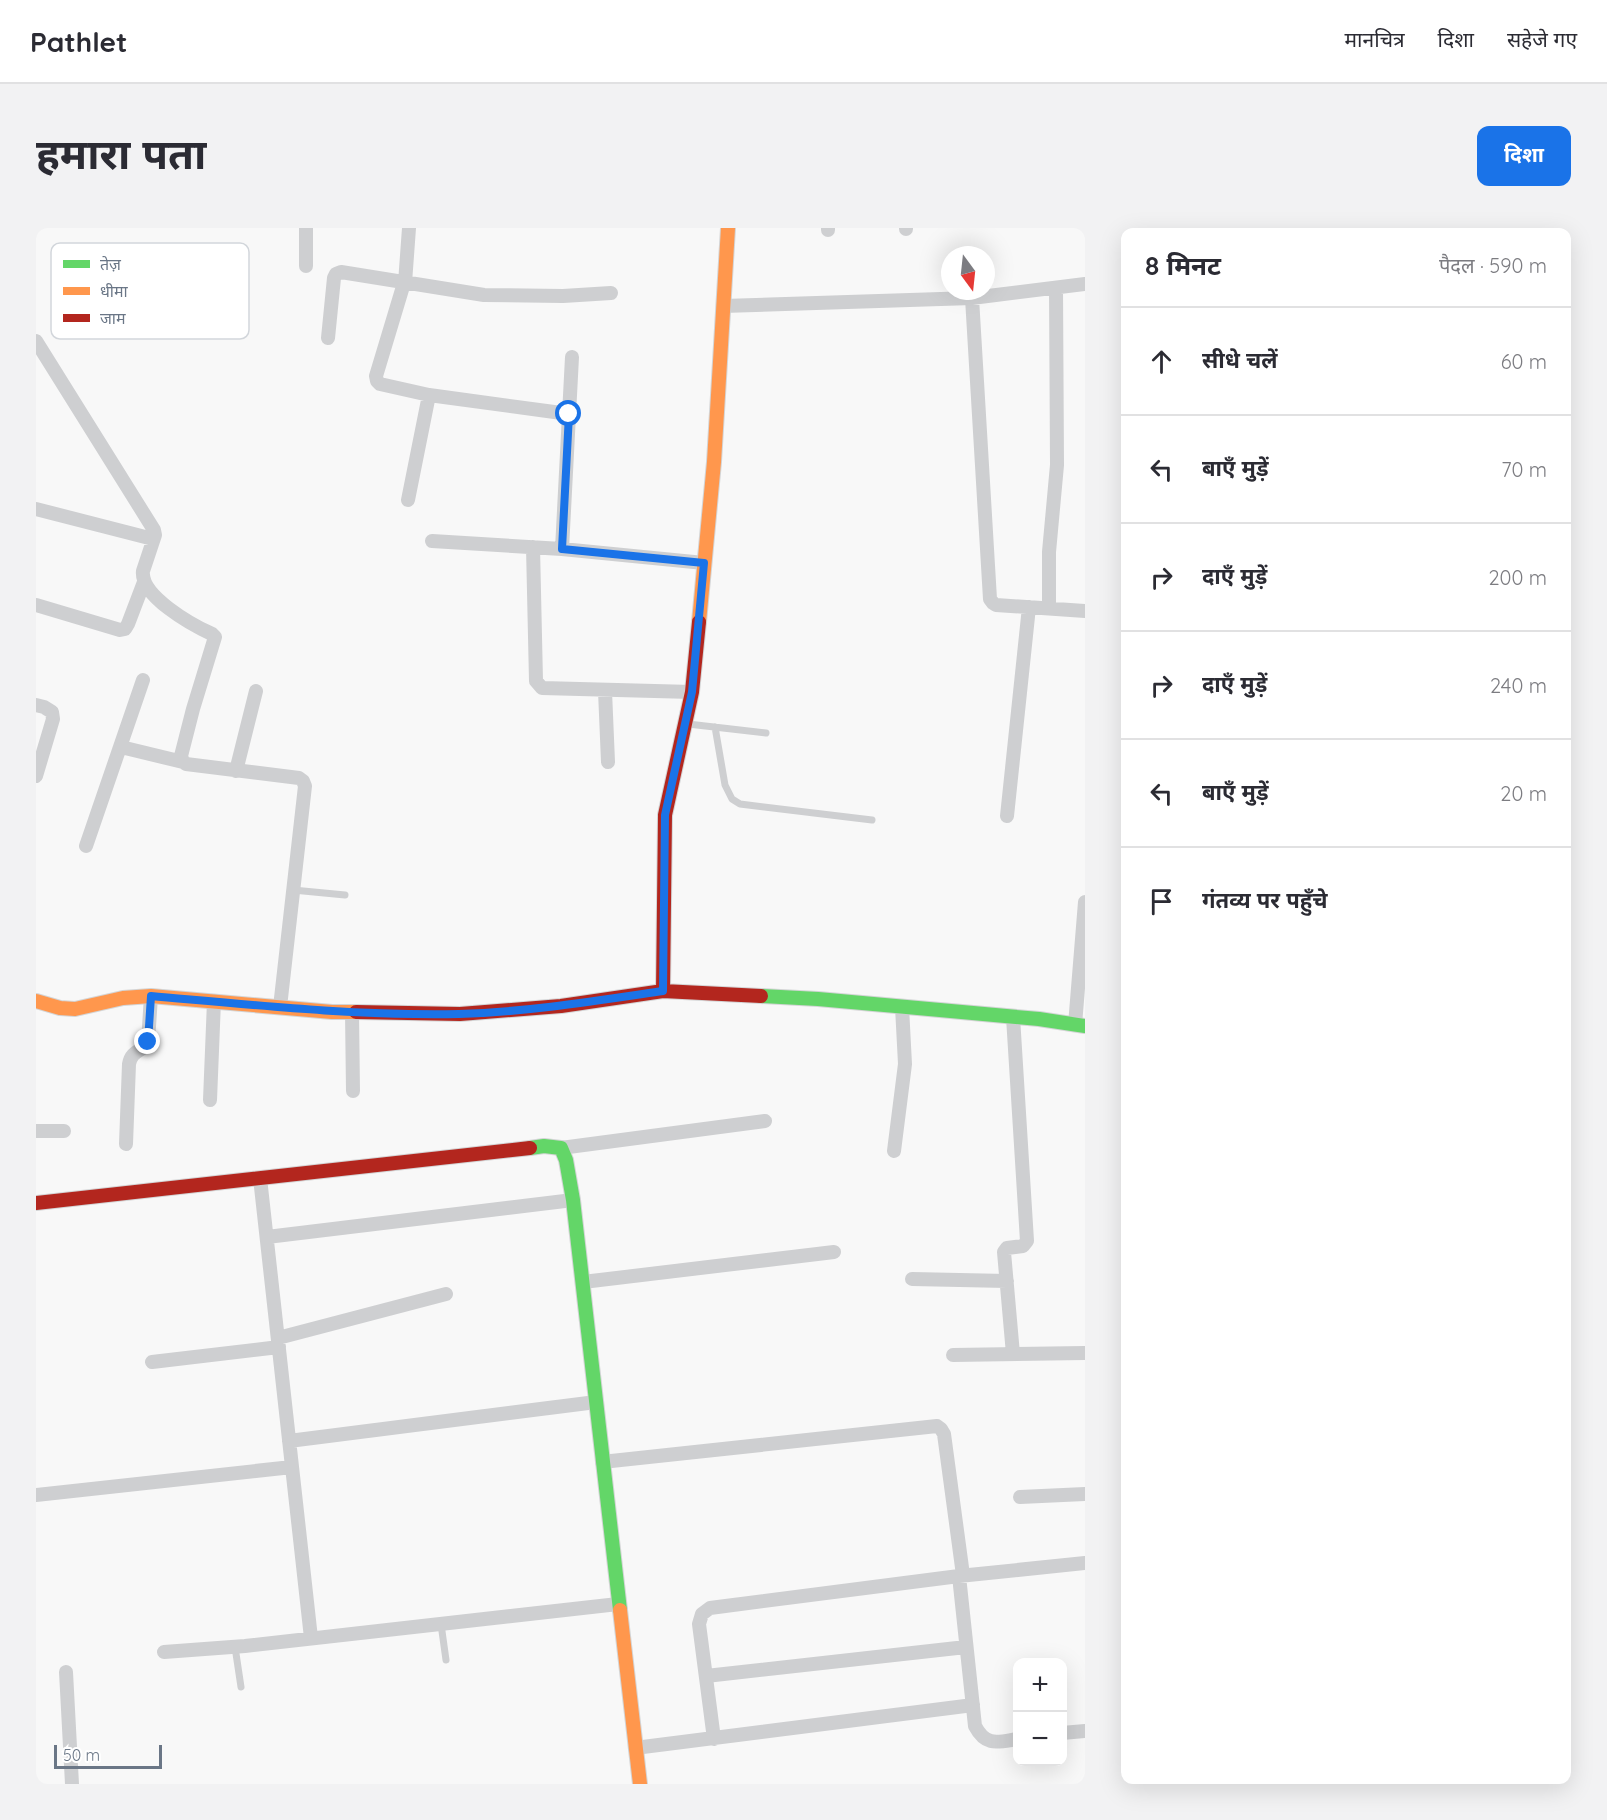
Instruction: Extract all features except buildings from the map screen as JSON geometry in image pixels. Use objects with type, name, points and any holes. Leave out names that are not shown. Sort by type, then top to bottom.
[{"type":"street","points":[[306,228],[306,266]]},
{"type":"street","points":[[409,228],[404,283],[376,376],[377,381],[380,384],[429,395],[569,414]]},
{"type":"street","points":[[663,991],[665,815],[692,692],[714,462],[728,228]]},
{"type":"street","points":[[328,338],[336,273],[340,272],[484,295],[563,296],[611,293]]},
{"type":"street","points":[[995,295],[1085,284]]},
{"type":"street","points":[[1049,608],[1049,552],[1057,465],[1056,288]]},
{"type":"street","points":[[723,306],[941,299]]},
{"type":"street","points":[[972,300],[990,599],[996,605],[1085,611]]},
{"type":"street","points":[[36,341],[40,355],[152,524],[153,539],[143,571],[144,582],[161,602],[191,624],[212,634],[214,638],[193,709],[182,756],[183,762]]},
{"type":"street","points":[[562,549],[572,357]]},
{"type":"street","points":[[408,500],[429,395]]},
{"type":"street","points":[[36,509],[153,539]]},
{"type":"street","points":[[432,541],[562,549],[704,563]]},
{"type":"street","points":[[533,547],[536,681],[542,688],[692,692]]},
{"type":"street","points":[[36,605],[120,630],[125,629],[144,582]]},
{"type":"street","points":[[1007,816],[1029,607]]},
{"type":"street","points":[[86,846],[143,681]]},
{"type":"street","points":[[236,771],[256,691]]},
{"type":"street","points":[[606,691],[608,762]]},
{"type":"street","points":[[36,705],[52,712],[53,719],[36,776]]},
{"type":"street","points":[[121,747],[186,764],[298,778],[303,781],[305,786],[280,1007]]},
{"type":"street","points":[[36,1001],[60,1008],[75,1009],[123,998],[151,996],[352,1012],[460,1014],[561,1006],[663,991],[818,999],[1013,1017],[1080,1026],[1085,902]]},
{"type":"street","points":[[126,1144],[130,1059],[136,1051],[147,1046],[151,996]]},
{"type":"street","points":[[210,1100],[214,1001]]},
{"type":"street","points":[[894,1151],[905,1064],[902,1007]]},
{"type":"street","points":[[352,1012],[353,1091]]},
{"type":"street","points":[[1013,1017],[1027,1241],[1023,1246],[1005,1249],[1013,1354]]},
{"type":"street","points":[[36,1203],[544,1146],[561,1148],[765,1120]]},
{"type":"street","points":[[36,1131],[64,1131]]},
{"type":"street","points":[[561,1148],[566,1160],[573,1200],[640,1784]]},
{"type":"street","points":[[260,1178],[311,1638]]},
{"type":"street","points":[[267,1237],[573,1200]]},
{"type":"street","points":[[583,1282],[834,1252]]},
{"type":"street","points":[[912,1279],[1007,1281]]},
{"type":"street","points":[[152,1362],[278,1342],[446,1294]]},
{"type":"street","points":[[953,1355],[1085,1353]]},
{"type":"street","points":[[289,1441],[596,1402]]},
{"type":"street","points":[[602,1462],[937,1426],[944,1434],[961,1575],[975,1726],[985,1740],[993,1742],[1013,1740]]},
{"type":"street","points":[[36,1495],[292,1467]]},
{"type":"street","points":[[1020,1497],[1085,1494]]},
{"type":"street","points":[[714,1739],[699,1624],[702,1614],[710,1608],[961,1575],[1085,1563]]},
{"type":"street","points":[[164,1652],[235,1647],[618,1604]]},
{"type":"street","points":[[706,1676],[966,1647]]},
{"type":"street","points":[[66,1672],[72,1784]]},
{"type":"street","points":[[636,1748],[973,1705]]},
{"type":"street","points":[[1067,1733],[1085,1731]]},
{"type":"lane","points":[[685,723],[766,733]]},
{"type":"lane","points":[[715,727],[725,784],[732,799],[740,804],[872,820]]},
{"type":"lane","points":[[293,890],[345,895]]},
{"type":"lane","points":[[441,1624],[446,1660]]},
{"type":"lane","points":[[235,1647],[241,1687]]},
{"type":"traffic: fast","points":[[761,996],[1039,1019],[1085,1026]]},
{"type":"traffic: fast","points":[[530,1148],[544,1146],[561,1148],[566,1160],[573,1200],[620,1610]]},
{"type":"traffic: slow","points":[[699,622],[714,462],[728,228]]},
{"type":"traffic: slow","points":[[36,1001],[60,1008],[75,1009],[123,998],[151,996],[332,1012],[356,1012]]},
{"type":"traffic: slow","points":[[620,1610],[640,1784]]},
{"type":"traffic: jam","points":[[663,991],[665,815],[692,692],[699,622]]},
{"type":"traffic: jam","points":[[356,1012],[460,1014],[561,1006],[663,991],[761,996]]},
{"type":"traffic: jam","points":[[36,1203],[530,1148]]},
{"type":"route","points":[[148,1042],[151,996],[332,1012],[460,1014],[561,1006],[663,991],[665,815],[692,692],[704,563],[562,549],[569,414]]}]
